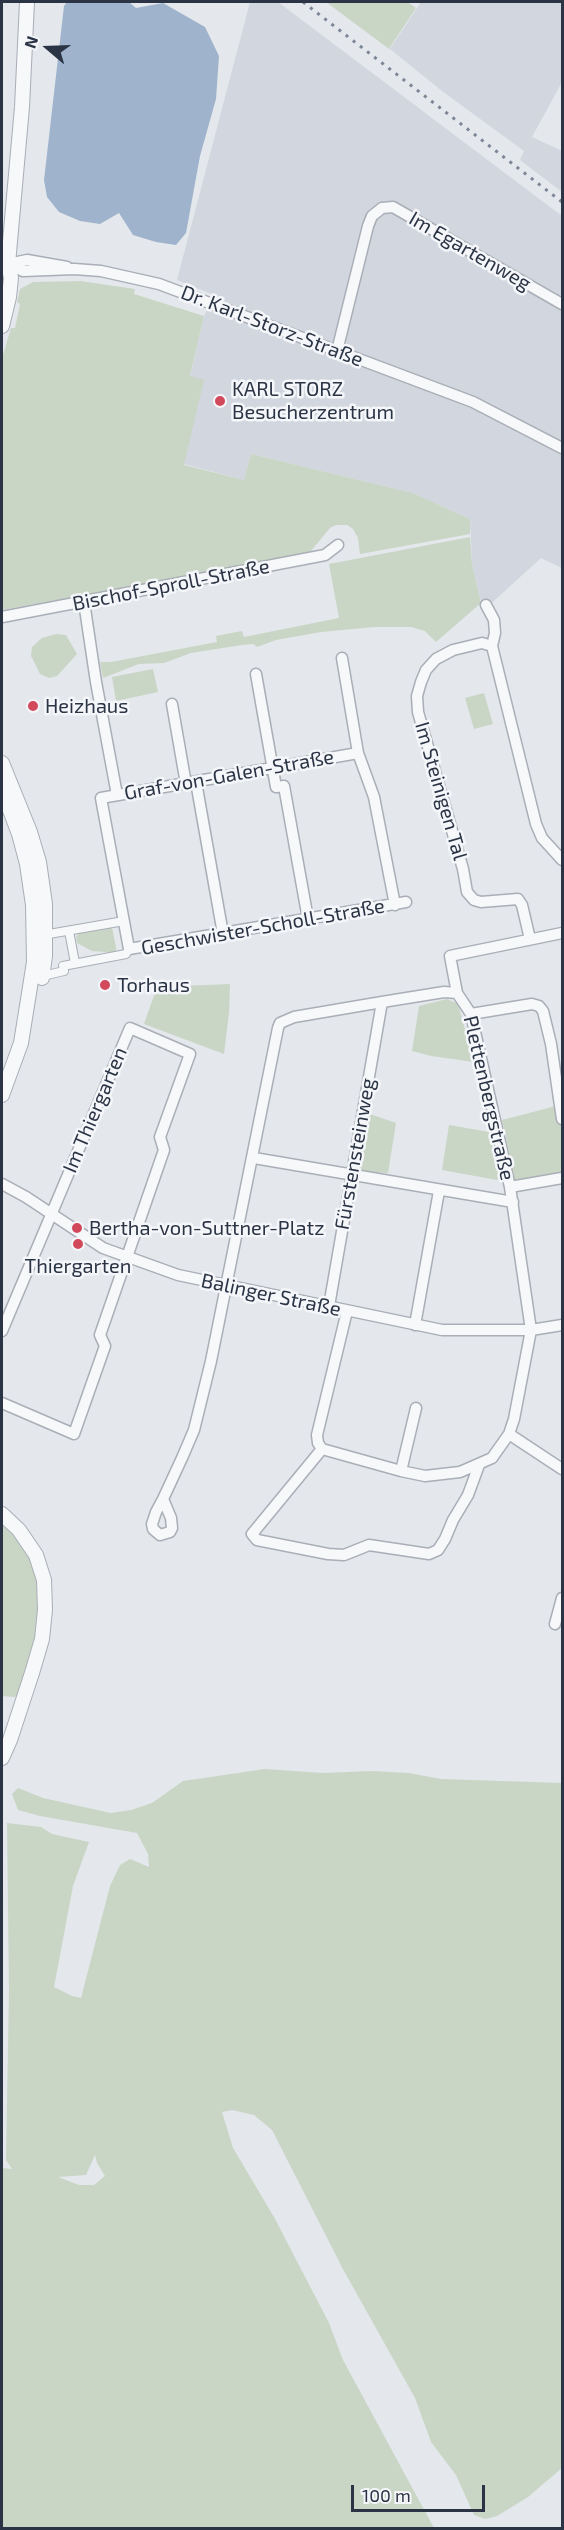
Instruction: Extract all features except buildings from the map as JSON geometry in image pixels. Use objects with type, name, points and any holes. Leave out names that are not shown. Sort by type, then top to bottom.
[{"type":"street","points":[[2,284],[8,264],[22,107],[27,2]]},
{"type":"street","name":"Im Egartenweg","points":[[337,351],[368,226],[372,216],[382,208],[393,207],[562,304]]},
{"type":"street","points":[[2,326],[9,297],[8,264]]},
{"type":"street","name":"Dr. Karl-Storz-Straße","points":[[8,264],[23,271],[74,269],[102,272],[159,284],[472,402],[562,448]]},
{"type":"street","name":"Bischof-Sproll-Straße","points":[[2,616],[325,555],[338,545]]},
{"type":"street","points":[[84,602],[117,795]]},
{"type":"street","points":[[486,605],[494,620],[495,633],[492,646],[536,824],[542,838],[562,860]]},
{"type":"street","name":"Im Steinigen Tal","points":[[492,646],[482,643],[453,650],[436,659],[426,670],[421,681],[417,696],[418,712],[454,835],[467,892],[474,900],[482,902],[518,899],[522,905],[530,939]]},
{"type":"street","points":[[342,658],[358,753],[374,797],[394,904]]},
{"type":"street","points":[[256,674],[276,787],[284,786],[308,919]]},
{"type":"street","points":[[172,704],[224,934]]},
{"type":"street","name":"Graf-von-Galen-Straße","points":[[101,798],[358,753]]},
{"type":"street","points":[[2,763],[30,832],[39,862],[45,904],[45,956],[41,984],[32,1020],[2,1095]]},
{"type":"street","points":[[2,789],[22,844],[33,905],[33,977],[21,1043]]},
{"type":"street","name":"Geschwister-Scholl-Straße","points":[[101,798],[129,949],[406,902]]},
{"type":"street","points":[[49,934],[124,921]]},
{"type":"street","points":[[69,931],[75,963]]},
{"type":"street","points":[[457,993],[450,956],[562,933]]},
{"type":"street","points":[[47,975],[64,971],[63,966],[126,954],[129,949]]},
{"type":"street","name":"Plettenbergstraße","points":[[163,1498],[194,1430],[211,1361],[254,1158],[278,1028],[280,1023],[294,1017],[444,992],[457,993],[471,1014],[513,1202],[531,1330],[509,1434]]},
{"type":"street","name":"Fürstensteinweg","points":[[329,1306],[382,1002]]},
{"type":"street","points":[[471,1014],[532,1004],[539,1006],[543,1011],[551,1044],[562,1119]]},
{"type":"street","name":"Im Thiergarten","points":[[2,1331],[130,1028],[190,1054],[160,1137],[165,1150],[100,1335],[105,1346],[74,1434],[2,1403]]},
{"type":"street","points":[[254,1158],[513,1202]]},
{"type":"street","points":[[510,1187],[562,1178]]},
{"type":"street","name":"Balinger Straße","points":[[2,1184],[18,1192],[99,1246],[178,1275],[415,1325],[466,1331],[531,1330],[562,1325]]},
{"type":"street","points":[[415,1325],[439,1191]]},
{"type":"street","points":[[347,1311],[317,1435],[322,1449],[401,1471],[425,1476],[445,1475],[460,1472],[492,1458],[509,1434],[561,1470]]},
{"type":"street","points":[[401,1471],[416,1408]]},
{"type":"street","points":[[322,1449],[261,1521],[252,1534],[257,1540],[328,1554],[344,1555],[369,1545],[429,1554],[438,1550],[445,1539],[468,1495],[479,1465]]},
{"type":"street","points":[[2,1514],[19,1530],[36,1555],[44,1580],[45,1610],[42,1639],[10,1740],[2,1758]]},
{"type":"street","points":[[555,1624],[562,1598]]},
{"type":"shaded area","points":[[250,2],[278,2],[562,216],[562,568],[541,558],[483,611],[472,564],[470,519],[413,493],[251,454],[244,480],[184,464],[203,381],[190,377],[204,316],[214,295],[177,280]]},
{"type":"shaded area","points":[[421,2],[562,2],[562,82],[532,137],[562,151],[562,192],[520,160],[524,151],[442,91],[390,49]]},
{"type":"green space","points":[[326,2],[408,2],[416,8],[389,49]]},
{"type":"green space","points":[[80,281],[135,289],[134,294],[204,316],[190,376],[204,380],[184,465],[244,480],[251,454],[413,493],[470,519],[470,534],[360,554],[358,538],[353,529],[347,525],[336,525],[330,528],[311,551],[304,555],[2,610],[2,358],[11,328],[15,328],[20,304],[17,302],[20,289],[33,282]]},
{"type":"green space","points":[[470,537],[472,564],[481,603],[436,642],[425,631],[411,627],[374,627],[321,632],[276,640],[257,647],[253,644],[242,645],[191,653],[164,663],[139,664],[103,678],[100,662],[111,662],[217,642],[216,636],[242,631],[244,637],[339,618],[329,564]]},
{"type":"green space","points":[[56,634],[66,635],[77,654],[57,676],[49,678],[40,674],[31,656],[32,647],[42,638]]},
{"type":"green space","points":[[153,669],[158,692],[116,701],[112,677]]},
{"type":"green space","points":[[484,693],[493,724],[474,729],[465,698]]},
{"type":"green space","points":[[112,927],[117,953],[92,951],[77,943],[76,937],[79,933]]},
{"type":"green space","points":[[230,984],[224,1054],[144,1024],[157,987]]},
{"type":"green space","points":[[447,999],[456,1003],[459,1008],[474,1062],[412,1051],[419,1006]]},
{"type":"green space","points":[[556,1106],[562,1128],[562,1174],[515,1180],[502,1120]]},
{"type":"green space","points":[[367,1113],[396,1123],[388,1173],[357,1172]]},
{"type":"green space","points":[[449,1125],[489,1132],[500,1178],[497,1180],[442,1170]]},
{"type":"green space","points":[[2,1521],[17,1535],[34,1566],[40,1584],[40,1625],[21,1695],[14,1697],[2,1696]]},
{"type":"green space","points":[[265,1769],[323,1773],[371,1771],[409,1773],[441,1779],[562,1783],[562,2468],[528,2497],[497,2516],[485,2519],[474,2515],[456,2475],[431,2442],[415,2398],[344,2271],[272,2130],[254,2115],[232,2110],[222,2112],[233,2148],[274,2217],[329,2323],[343,2360],[434,2528],[2,2528],[2,2168],[12,2169],[6,2160],[9,1991],[7,1823],[41,1827],[52,1834],[89,1842],[73,1886],[54,1987],[72,1996],[81,1998],[110,1886],[120,1865],[130,1859],[149,1867],[148,1854],[137,1833],[18,1810],[12,1794],[18,1788],[43,1798],[111,1813],[131,1810],[152,1803],[183,1781]],"holes":[[[95,2155],[105,2176],[94,2185],[79,2185],[58,2177],[86,2175]]]},
{"type":"water","points":[[67,2],[129,2],[136,8],[163,3],[205,27],[219,56],[216,99],[200,156],[186,233],[176,245],[133,235],[119,213],[100,224],[80,221],[59,212],[47,197],[44,180],[64,6]]},
{"type":"railway","points":[[303,2],[562,202]]},
{"type":"place","name":"KARL STORZ Besucherzentrum","points":[[220,401]]},
{"type":"place","name":"Heizhaus","points":[[33,706]]},
{"type":"place","name":"Torhaus","points":[[105,985]]},
{"type":"place","name":"Bertha-von-Suttner-Platz","points":[[77,1228]]},
{"type":"place","name":"Thiergarten","points":[[78,1244]]}]
